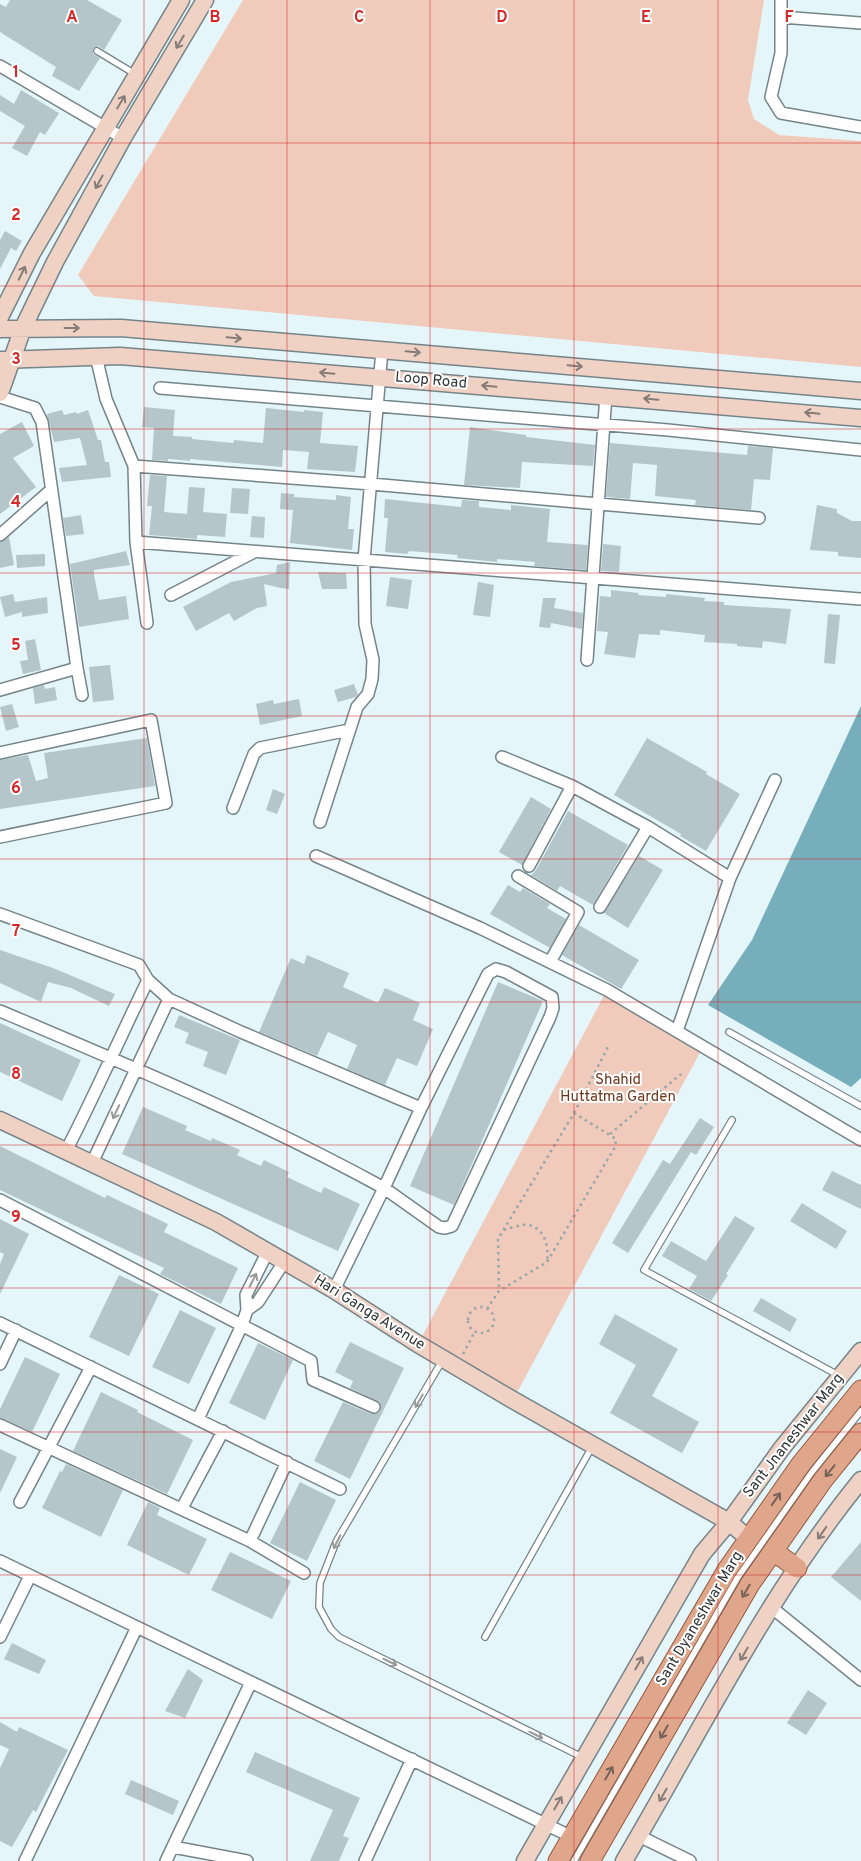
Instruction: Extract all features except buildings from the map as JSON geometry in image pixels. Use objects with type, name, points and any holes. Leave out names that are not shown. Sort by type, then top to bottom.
[{"type":"main road","name":"Sant Dyaneshwar Marg","points":[[558,1861],[727,1570],[801,1464],[861,1390]]},
{"type":"main road","name":"Sant Dyaneshwar Marg","points":[[590,1861],[750,1584],[823,1480],[861,1433]]},
{"type":"main road","points":[[773,1551],[797,1568]]},
{"type":"street","points":[[0,317],[32,253],[182,0]]},
{"type":"street","points":[[0,393],[6,359],[55,262],[123,138],[205,0]]},
{"type":"street","points":[[781,0],[781,53],[771,96],[781,112],[861,127]]},
{"type":"street","points":[[781,17],[861,23]]},
{"type":"street","points":[[0,66],[123,138]]},
{"type":"street","name":"Loop Road","points":[[0,329],[121,328],[861,390]]},
{"type":"street","points":[[320,822],[357,707],[368,694],[372,679],[373,660],[365,624],[364,560],[382,350]]},
{"type":"street","points":[[96,356],[106,399],[134,466],[136,542],[146,623]]},
{"type":"street","name":"Loop Road","points":[[6,359],[120,356],[861,418]]},
{"type":"street","points":[[160,388],[668,430],[861,450]]},
{"type":"street","points":[[586,660],[606,396]]},
{"type":"street","points":[[0,397],[36,408],[42,422],[82,695]]},
{"type":"street","points":[[134,466],[370,484],[759,518]]},
{"type":"street","points":[[0,535],[51,490]]},
{"type":"street","points":[[136,542],[861,598]]},
{"type":"street","points":[[171,595],[255,551]]},
{"type":"street","points":[[0,690],[77,668]]},
{"type":"street","points":[[0,753],[151,720],[166,803],[0,837]]},
{"type":"street","points":[[233,808],[254,754],[260,748],[349,730]]},
{"type":"street","points":[[502,757],[572,786],[648,827],[730,878]]},
{"type":"street","points":[[677,1031],[730,878],[775,780]]},
{"type":"street","points":[[529,866],[572,786]]},
{"type":"street","points":[[600,907],[648,827]]},
{"type":"street","points":[[316,856],[480,928],[607,990],[861,1140]]},
{"type":"street","points":[[518,876],[578,912],[550,962]]},
{"type":"street","points":[[0,914],[140,965],[148,980],[169,999],[241,1032],[421,1108]]},
{"type":"street","points":[[0,1011],[136,1068],[338,1162],[384,1188],[439,1227],[445,1228],[452,1226],[550,1017],[553,1008],[552,997],[506,972],[496,969],[488,974],[421,1108],[384,1188],[334,1290]]},
{"type":"street","points":[[66,1151],[99,1087],[110,1058],[148,980]]},
{"type":"street","points":[[92,1163],[169,999]]},
{"type":"street","name":"Hari Ganga Avenue","points":[[0,1120],[216,1222],[334,1290],[450,1363],[729,1522],[749,1539]]},
{"type":"street","points":[[0,1200],[311,1361],[313,1380],[374,1407]]},
{"type":"street","points":[[198,1419],[242,1325],[247,1310],[246,1294],[267,1252]]},
{"type":"street","points":[[247,1310],[258,1302],[284,1262]]},
{"type":"street","points":[[0,1322],[340,1489]]},
{"type":"street","points":[[0,1364],[16,1330]]},
{"type":"street","name":"Sant Jnaneshwar Marg","points":[[526,1861],[702,1554],[729,1522],[782,1448],[861,1350]]},
{"type":"street","points":[[20,1502],[91,1367]]},
{"type":"street","points":[[0,1425],[250,1541],[304,1573]]},
{"type":"street","points":[[182,1508],[222,1431]]},
{"type":"street","points":[[250,1541],[287,1462]]},
{"type":"street","points":[[624,1861],[771,1607],[846,1498],[861,1480]]},
{"type":"street","points":[[0,1561],[572,1837]]},
{"type":"street","points":[[0,1636],[30,1576]]},
{"type":"street","points":[[771,1607],[861,1680]]},
{"type":"street","points":[[25,1861],[137,1627]]},
{"type":"street","points":[[166,1861],[251,1682]]},
{"type":"street","points":[[365,1861],[412,1759]]},
{"type":"street","points":[[639,1836],[690,1861]]},
{"type":"street","points":[[173,1847],[247,1861]]},
{"type":"lane","points":[[98,51],[137,75]]},
{"type":"lane","points":[[729,1032],[861,1106]]},
{"type":"lane","points":[[732,1120],[644,1270],[840,1376]]},
{"type":"lane","points":[[450,1363],[336,1542],[320,1583],[319,1607],[331,1629],[339,1637],[584,1758]]},
{"type":"lane","points":[[574,1861],[738,1577],[812,1472],[861,1411]]},
{"type":"lane","points":[[485,1637],[593,1445]]},
{"type":"path","points":[[499,1291],[498,1239],[574,1114],[609,1045]]},
{"type":"path","points":[[610,1134],[681,1074]]},
{"type":"path","points":[[487,1309],[499,1291],[547,1262],[615,1147],[616,1139],[610,1134],[574,1114]]},
{"type":"path","points":[[504,1230],[528,1225],[537,1229],[545,1238],[548,1249],[547,1262]]},
{"type":"path","points":[[479,1307],[487,1309],[492,1315],[493,1324],[491,1328],[483,1332],[475,1331],[468,1322],[470,1314],[479,1307]]},
{"type":"path","points":[[450,1363],[475,1331]]},
{"type":"green space","points":[[243,0],[764,0],[748,100],[754,119],[779,135],[861,141],[861,367],[94,296],[78,275]]},
{"type":"green space","name":"Shahid Huttatma Garden","points":[[607,990],[703,1047],[513,1400],[418,1344]]},
{"type":"water","points":[[861,706],[861,1078],[851,1087],[708,1005],[752,940]]}]
